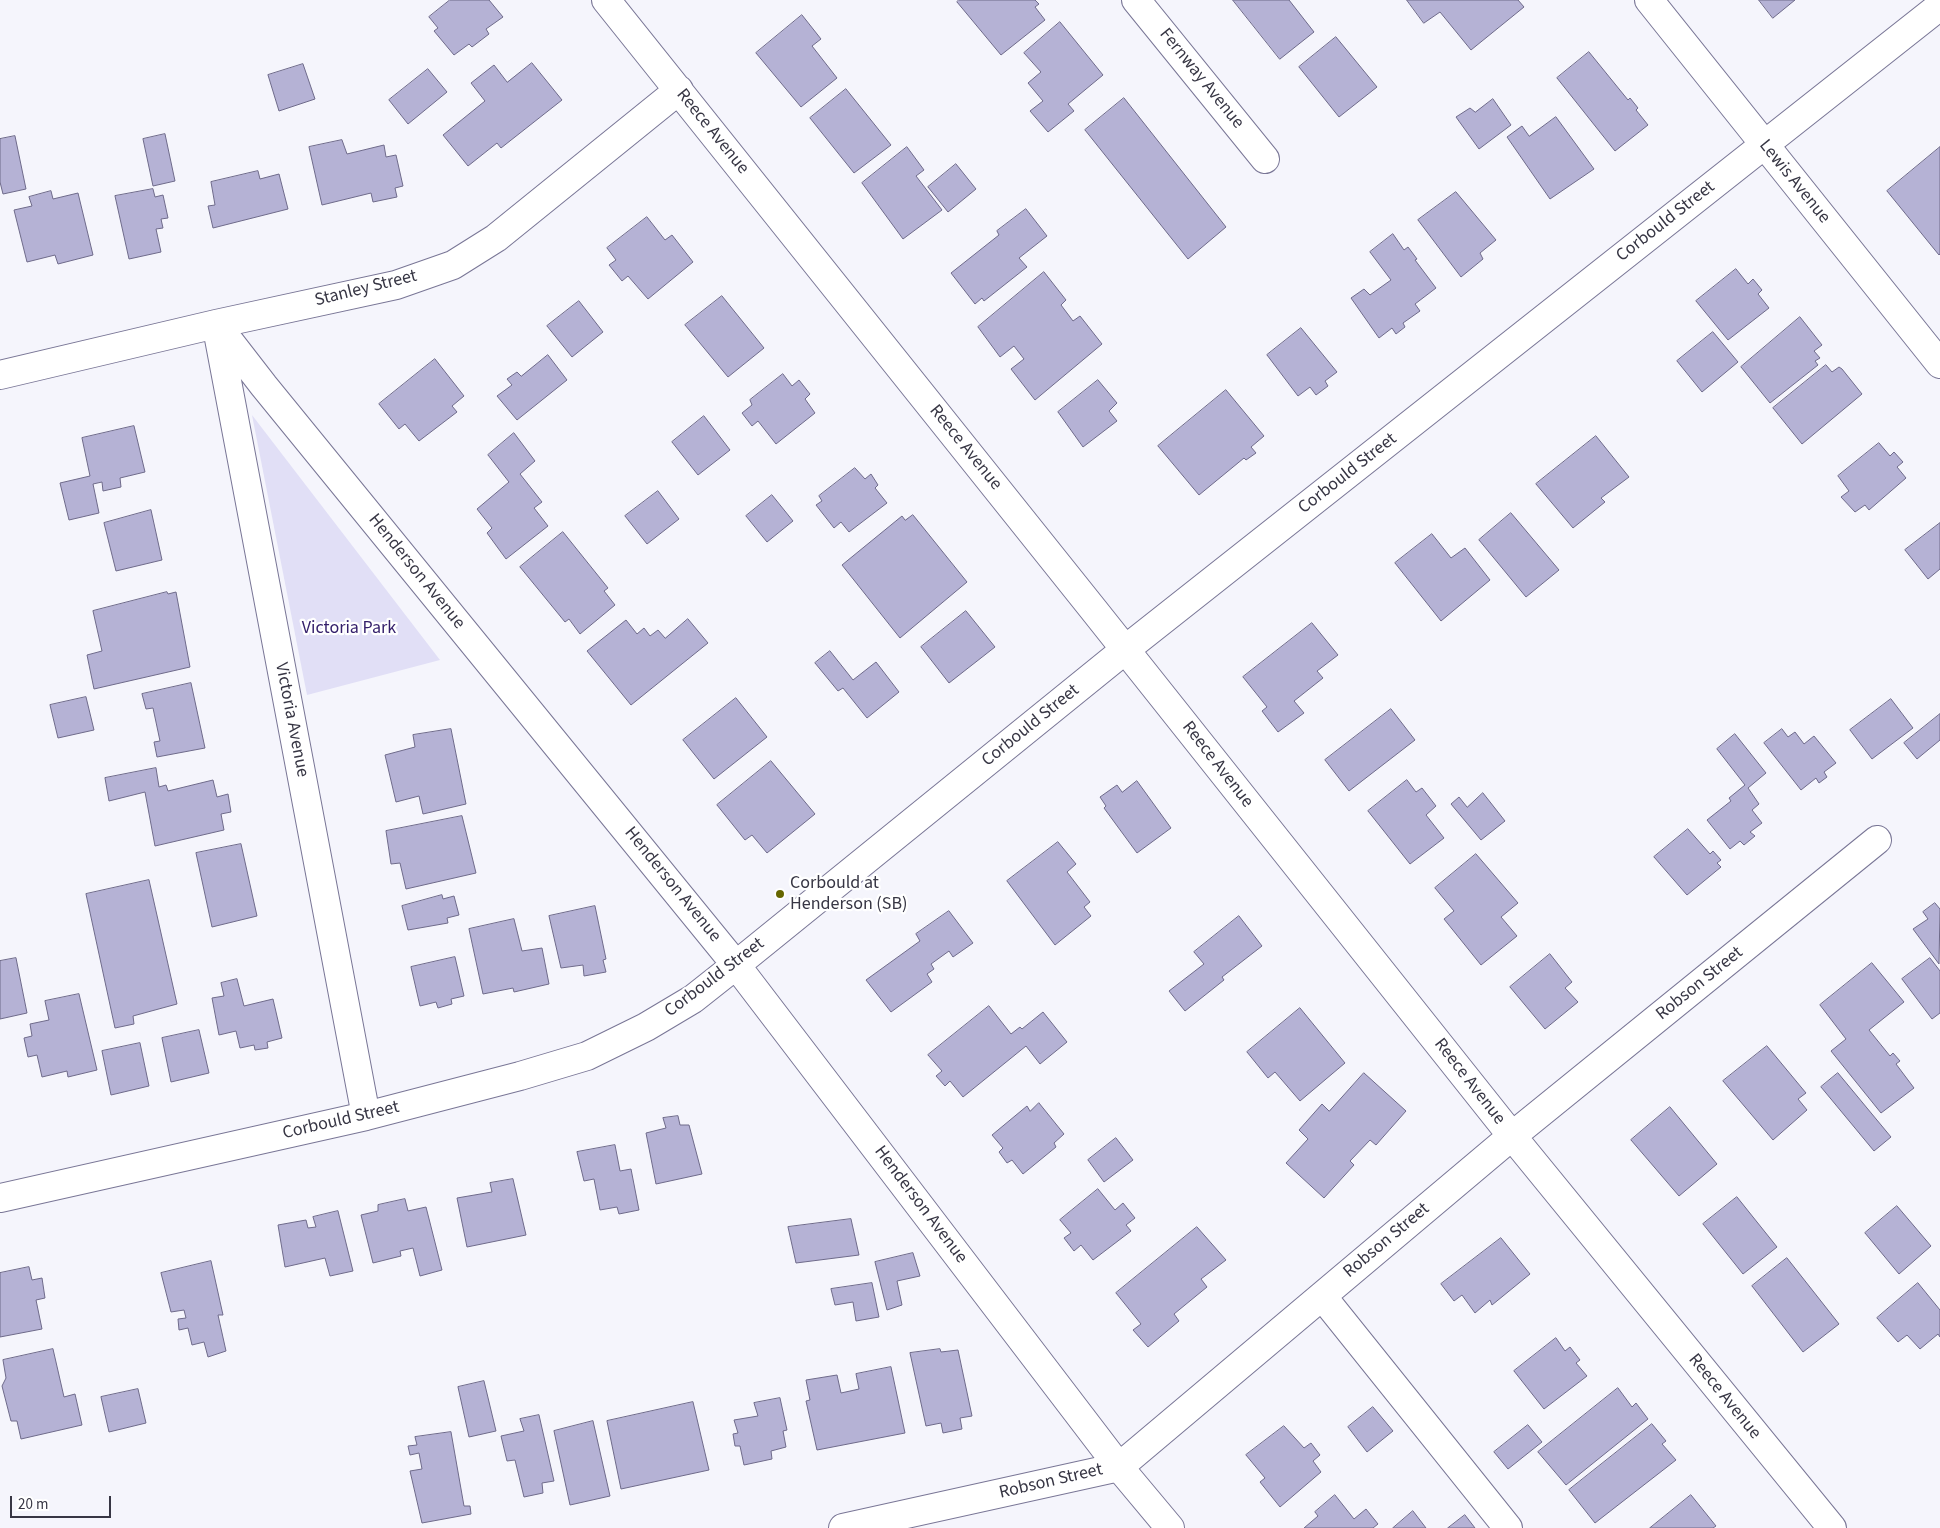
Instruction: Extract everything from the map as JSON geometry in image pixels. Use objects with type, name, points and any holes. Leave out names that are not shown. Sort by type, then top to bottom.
[{"type":"street","name":"Reece Avenue","points":[[606,0],[1126,649],[1512,1136],[1832,1528]]},
{"type":"street","name":"Fernway Avenue","points":[[1136,0],[1265,159]]},
{"type":"street","name":"Lewis Avenue","points":[[1649,0],[1940,364]]},
{"type":"street","name":"Corbould Street","points":[[0,1198],[366,1116],[520,1076],[587,1056],[654,1023],[693,999],[736,965],[1126,649],[1940,6]]},
{"type":"street","name":"Stanley Street","points":[[0,375],[216,324],[396,285],[453,265],[496,238],[679,90]]},
{"type":"street","name":"Henderson Avenue","points":[[216,324],[264,386],[736,965],[1120,1466],[1170,1528]]},
{"type":"street","name":"Victoria Avenue","points":[[216,324],[366,1116]]},
{"type":"street","name":"Robson Street","points":[[843,1528],[1120,1466],[1512,1136],[1877,840]]},
{"type":"street","points":[[1322,1296],[1508,1528]]},
{"type":"green space","name":"Victoria Park","points":[[252,415],[440,660],[307,695]]},
{"type":"building","points":[[450,0],[489,0],[503,17],[486,29],[489,34],[472,47],[469,44],[454,55],[434,31],[438,28],[429,17]]},
{"type":"building","points":[[959,0],[1035,0],[1039,4],[1035,7],[1045,20],[1001,55],[957,2]]},
{"type":"building","points":[[1233,0],[1289,0],[1314,32],[1280,59]]},
{"type":"building","points":[[1407,0],[1518,0],[1524,7],[1471,50],[1440,12],[1424,23]]},
{"type":"building","points":[[1759,0],[1795,0],[1773,18]]},
{"type":"building","points":[[802,15],[821,39],[812,46],[837,78],[801,107],[756,53]]},
{"type":"building","points":[[1060,22],[1103,75],[1068,104],[1074,111],[1048,132],[1030,111],[1043,101],[1028,83],[1041,72],[1024,53]]},
{"type":"building","points":[[1336,37],[1377,87],[1339,117],[1299,67]]},
{"type":"building","points":[[1589,52],[1628,100],[1630,98],[1638,108],[1636,110],[1648,125],[1615,151],[1557,78]]},
{"type":"building","points":[[532,63],[562,100],[501,148],[497,143],[468,166],[443,135],[485,101],[471,83],[494,65],[507,82]]},
{"type":"building","points":[[303,64],[315,99],[279,111],[268,75]]},
{"type":"building","points":[[428,69],[447,92],[408,124],[389,100]]},
{"type":"building","points":[[846,89],[891,145],[854,173],[810,118]]},
{"type":"building","points":[[1124,98],[1226,227],[1188,259],[1085,130]]},
{"type":"building","points":[[1493,99],[1511,125],[1479,149],[1456,117],[1470,108],[1475,112]]},
{"type":"building","points":[[1556,117],[1594,169],[1550,199],[1507,137],[1522,126],[1529,136]]},
{"type":"building","points":[[165,134],[175,181],[153,186],[143,139]]},
{"type":"building","points":[[15,136],[26,189],[3,194],[0,182],[0,139]]},
{"type":"building","points":[[342,140],[347,154],[384,145],[386,157],[396,155],[403,186],[395,188],[397,197],[373,202],[371,193],[322,205],[309,147]]},
{"type":"building","points":[[907,147],[924,170],[916,176],[942,210],[903,239],[862,183]]},
{"type":"building","points":[[1940,147],[1940,254],[1939,255],[1887,191]]},
{"type":"building","points":[[956,164],[976,189],[948,212],[928,187]]},
{"type":"building","points":[[258,171],[260,179],[279,174],[288,209],[213,228],[208,206],[215,205],[211,182]]},
{"type":"building","points":[[153,189],[155,197],[163,195],[168,218],[161,219],[163,228],[156,229],[161,252],[129,259],[115,196]]},
{"type":"building","points":[[51,191],[53,199],[78,193],[93,255],[58,264],[55,255],[27,262],[14,210],[32,206],[29,197]]},
{"type":"building","points":[[1456,192],[1496,240],[1480,253],[1483,259],[1461,277],[1418,220]]},
{"type":"building","points":[[1026,209],[1047,236],[1019,258],[1027,267],[984,301],[982,298],[975,304],[951,273],[999,235],[997,231]]},
{"type":"building","points":[[647,217],[665,240],[672,235],[693,262],[648,299],[628,276],[622,281],[609,265],[616,260],[607,248]]},
{"type":"building","points":[[1393,234],[1404,250],[1408,247],[1417,259],[1415,260],[1436,288],[1415,304],[1420,311],[1403,323],[1405,327],[1396,334],[1392,328],[1379,338],[1351,298],[1364,289],[1370,295],[1391,280],[1370,252]]},
{"type":"building","points":[[1736,269],[1748,284],[1753,279],[1762,290],[1758,294],[1769,308],[1728,340],[1696,301]]},
{"type":"building","points":[[1044,272],[1066,300],[1061,305],[1073,321],[1080,316],[1102,344],[1035,400],[1011,369],[1024,359],[1014,346],[1000,357],[978,327]]},
{"type":"building","points":[[722,296],[764,348],[728,377],[685,325]]},
{"type":"building","points":[[579,301],[603,332],[572,357],[547,326]]},
{"type":"building","points":[[1800,317],[1822,345],[1814,351],[1820,358],[1815,361],[1818,365],[1770,403],[1741,367]]},
{"type":"building","points":[[1301,328],[1337,372],[1325,381],[1328,386],[1316,395],[1310,387],[1298,396],[1267,355]]},
{"type":"building","points":[[1713,332],[1738,362],[1702,392],[1677,361]]},
{"type":"building","points":[[548,355],[567,380],[517,420],[497,396],[512,385],[507,379],[517,372],[521,376]]},
{"type":"building","points":[[435,359],[464,396],[452,406],[457,412],[419,441],[405,424],[399,429],[379,404]]},
{"type":"building","points":[[1826,365],[1832,372],[1839,367],[1842,369],[1862,394],[1802,444],[1773,408]]},
{"type":"building","points":[[783,374],[792,386],[799,380],[810,394],[805,399],[815,413],[776,444],[758,421],[752,426],[742,413],[752,405],[750,400]]},
{"type":"building","points":[[1098,380],[1117,403],[1109,411],[1117,421],[1083,447],[1058,412]]},
{"type":"building","points":[[1226,390],[1264,436],[1251,447],[1256,453],[1246,460],[1244,458],[1199,495],[1158,446]]},
{"type":"building","points":[[704,416],[730,450],[698,475],[672,442]]},
{"type":"building","points":[[134,426],[145,472],[120,478],[121,487],[103,491],[102,482],[93,484],[99,513],[69,520],[60,483],[90,476],[82,438]]},
{"type":"building","points":[[514,433],[535,461],[520,474],[542,502],[534,508],[548,526],[506,559],[487,533],[492,528],[477,509],[509,482],[488,455]]},
{"type":"building","points":[[1596,436],[1629,477],[1601,498],[1605,502],[1573,528],[1536,484]]},
{"type":"building","points":[[1879,443],[1890,456],[1894,452],[1903,462],[1897,467],[1906,478],[1869,510],[1865,505],[1855,512],[1841,497],[1849,491],[1838,476]]},
{"type":"building","points":[[855,468],[865,479],[871,474],[878,485],[875,488],[887,503],[849,532],[841,522],[834,528],[816,505],[822,501],[819,496]]},
{"type":"building","points":[[658,491],[679,519],[647,544],[625,516]]},
{"type":"building","points":[[772,495],[793,521],[767,542],[746,516]]},
{"type":"building","points":[[151,510],[162,560],[116,571],[104,523]]},
{"type":"building","points":[[1511,513],[1559,570],[1526,597],[1479,540]]},
{"type":"building","points":[[913,515],[967,582],[900,638],[842,565],[902,516],[905,520]]},
{"type":"building","points":[[1940,523],[1940,569],[1928,579],[1905,550]]},
{"type":"building","points":[[563,532],[608,588],[604,591],[615,605],[580,634],[569,619],[565,622],[520,567]]},
{"type":"building","points":[[1432,534],[1451,558],[1465,548],[1490,580],[1441,621],[1395,563]]},
{"type":"building","points":[[167,592],[168,594],[176,592],[190,667],[94,689],[87,655],[102,651],[93,611]]},
{"type":"building","points":[[966,611],[995,647],[949,683],[921,647]]},
{"type":"building","points":[[688,619],[708,643],[631,705],[587,651],[626,620],[637,634],[644,628],[650,636],[658,630],[665,638]]},
{"type":"building","points":[[1312,623],[1338,655],[1317,671],[1323,678],[1294,701],[1304,713],[1278,732],[1262,711],[1267,707],[1243,677]]},
{"type":"building","points":[[830,651],[853,680],[876,662],[899,692],[867,718],[843,688],[838,691],[815,663]]},
{"type":"building","points":[[191,683],[205,748],[157,757],[154,742],[160,741],[153,708],[146,709],[142,694]]},
{"type":"building","points":[[86,697],[94,730],[58,738],[50,705]]},
{"type":"building","points":[[736,698],[767,737],[714,779],[683,740]]},
{"type":"building","points":[[1891,699],[1913,728],[1872,759],[1850,730]]},
{"type":"building","points":[[1391,709],[1415,740],[1349,791],[1325,760]]},
{"type":"building","points":[[1940,714],[1940,740],[1917,759],[1904,743]]},
{"type":"building","points":[[451,729],[466,804],[423,814],[419,796],[396,802],[385,755],[415,747],[413,735]]},
{"type":"building","points":[[1782,729],[1788,737],[1795,732],[1804,744],[1814,736],[1836,763],[1824,772],[1827,777],[1819,783],[1816,778],[1801,790],[1764,743]]},
{"type":"building","points":[[1735,734],[1766,773],[1748,788],[1759,804],[1752,810],[1762,823],[1750,832],[1755,836],[1744,845],[1740,841],[1730,849],[1707,820],[1731,801],[1729,798],[1745,785],[1717,749]]},
{"type":"building","points":[[771,761],[815,814],[767,853],[752,835],[745,840],[717,805]]},
{"type":"building","points":[[156,768],[159,787],[166,785],[168,791],[213,780],[217,797],[228,794],[231,812],[221,814],[224,830],[155,846],[145,792],[109,801],[105,778]]},
{"type":"building","points":[[1407,780],[1416,792],[1422,788],[1436,806],[1426,815],[1444,838],[1410,864],[1368,811]]},
{"type":"building","points":[[1137,781],[1171,828],[1137,853],[1104,808],[1106,806],[1100,797],[1117,785],[1122,792]]},
{"type":"building","points":[[1483,793],[1505,821],[1481,840],[1451,804],[1459,797],[1467,807]]},
{"type":"building","points":[[462,816],[476,873],[406,889],[400,863],[391,864],[386,831]]},
{"type":"building","points":[[1688,829],[1710,854],[1713,851],[1721,860],[1717,863],[1721,867],[1687,895],[1654,857]]},
{"type":"building","points":[[1058,842],[1076,864],[1067,872],[1090,902],[1084,907],[1091,916],[1055,945],[1007,881]]},
{"type":"building","points":[[241,844],[257,916],[212,927],[196,853]]},
{"type":"building","points":[[1476,854],[1518,903],[1501,917],[1517,936],[1481,965],[1444,919],[1454,911],[1435,888]]},
{"type":"building","points":[[149,880],[177,1004],[133,1016],[134,1024],[115,1028],[86,894]]},
{"type":"building","points":[[442,895],[443,899],[454,896],[459,915],[447,918],[448,923],[408,930],[402,906]]},
{"type":"building","points":[[1935,903],[1940,909],[1939,964],[1913,929],[1928,919],[1923,912]]},
{"type":"building","points":[[595,906],[606,959],[603,960],[606,972],[584,976],[583,965],[561,968],[549,916]]},
{"type":"building","points":[[949,911],[973,943],[953,957],[949,951],[931,964],[934,969],[927,974],[932,982],[891,1012],[866,980],[920,941],[916,934]]},
{"type":"building","points":[[1239,916],[1262,946],[1222,977],[1224,980],[1185,1011],[1169,991],[1204,964],[1194,952]]},
{"type":"building","points":[[514,919],[522,951],[542,948],[549,984],[514,992],[513,988],[483,994],[469,929]]},
{"type":"building","points":[[1550,954],[1572,982],[1565,988],[1578,1002],[1545,1029],[1510,987]]},
{"type":"building","points":[[455,957],[464,996],[451,999],[452,1004],[438,1008],[436,1002],[420,1006],[411,967]]},
{"type":"building","points":[[16,958],[27,1013],[0,1019],[0,961]]},
{"type":"building","points":[[1930,958],[1940,971],[1940,1013],[1932,1019],[1902,979]]},
{"type":"building","points":[[1872,963],[1904,1002],[1869,1030],[1890,1056],[1893,1053],[1900,1061],[1896,1064],[1914,1088],[1881,1113],[1831,1051],[1846,1039],[1820,1005]]},
{"type":"building","points":[[237,979],[244,1006],[273,999],[282,1038],[267,1042],[268,1048],[255,1050],[254,1045],[240,1048],[236,1031],[219,1035],[212,998],[224,996],[221,983]]},
{"type":"building","points":[[79,994],[97,1070],[68,1077],[67,1071],[42,1077],[37,1055],[28,1057],[24,1038],[32,1036],[30,1024],[49,1020],[45,1001]]},
{"type":"building","points":[[989,1006],[1011,1034],[1020,1027],[1022,1029],[1043,1012],[1067,1042],[1040,1064],[1026,1046],[963,1097],[950,1081],[945,1086],[936,1076],[942,1071],[928,1055]]},
{"type":"building","points":[[1300,1008],[1345,1063],[1300,1101],[1275,1072],[1268,1078],[1247,1052]]},
{"type":"building","points":[[199,1030],[209,1073],[171,1082],[162,1038]]},
{"type":"building","points":[[140,1043],[149,1086],[111,1095],[102,1051]]},
{"type":"building","points":[[1767,1046],[1806,1093],[1798,1099],[1807,1110],[1773,1140],[1723,1081]]},
{"type":"building","points":[[1364,1073],[1406,1111],[1376,1145],[1370,1140],[1350,1161],[1354,1165],[1324,1198],[1286,1163],[1308,1139],[1299,1130],[1322,1104],[1329,1111]]},
{"type":"building","points":[[1838,1073],[1891,1137],[1874,1151],[1821,1087]]},
{"type":"building","points":[[1039,1103],[1064,1134],[1054,1143],[1056,1147],[1023,1174],[1012,1160],[1007,1163],[999,1152],[1003,1148],[992,1135],[1027,1106],[1030,1111]]},
{"type":"building","points":[[1670,1107],[1717,1164],[1679,1196],[1631,1140]]},
{"type":"building","points":[[678,1116],[680,1125],[689,1125],[702,1174],[656,1184],[646,1133],[666,1128],[663,1118]]},
{"type":"building","points":[[1116,1138],[1133,1160],[1104,1182],[1088,1160]]},
{"type":"building","points":[[615,1145],[620,1171],[631,1169],[639,1210],[619,1214],[617,1207],[600,1210],[594,1179],[584,1181],[577,1152]]},
{"type":"building","points":[[513,1179],[526,1235],[467,1247],[457,1198],[492,1192],[490,1183]]},
{"type":"building","points":[[1098,1189],[1115,1210],[1123,1203],[1135,1218],[1126,1225],[1131,1231],[1093,1260],[1081,1245],[1074,1251],[1064,1238],[1071,1233],[1060,1220]]},
{"type":"building","points":[[1737,1197],[1777,1247],[1743,1274],[1703,1224]]},
{"type":"building","points":[[405,1199],[408,1211],[426,1207],[442,1270],[420,1276],[413,1248],[400,1251],[401,1256],[373,1263],[361,1215],[378,1211],[378,1205]]},
{"type":"building","points":[[1897,1206],[1931,1246],[1899,1274],[1865,1233]]},
{"type":"building","points":[[338,1211],[353,1271],[330,1276],[325,1258],[285,1267],[278,1225],[306,1220],[308,1228],[316,1227],[313,1217]]},
{"type":"building","points":[[851,1219],[859,1255],[796,1263],[788,1227]]},
{"type":"building","points":[[1197,1227],[1226,1260],[1201,1279],[1207,1287],[1174,1314],[1179,1321],[1148,1347],[1133,1330],[1141,1324],[1116,1293]]},
{"type":"building","points":[[1501,1238],[1530,1274],[1492,1305],[1490,1300],[1475,1313],[1462,1295],[1454,1301],[1441,1284]]},
{"type":"building","points":[[913,1253],[920,1276],[897,1281],[902,1305],[887,1310],[875,1262]]},
{"type":"building","points":[[1787,1258],[1839,1324],[1803,1352],[1752,1286]]},
{"type":"building","points":[[211,1261],[223,1315],[218,1315],[226,1351],[208,1357],[204,1342],[192,1345],[188,1328],[179,1330],[178,1319],[186,1318],[184,1310],[171,1312],[161,1273]]},
{"type":"building","points":[[29,1267],[32,1280],[42,1278],[45,1298],[36,1300],[42,1329],[0,1337],[0,1273]]},
{"type":"building","points":[[872,1283],[879,1317],[856,1321],[853,1302],[835,1305],[831,1289]]},
{"type":"building","points":[[1918,1283],[1940,1310],[1940,1337],[1938,1334],[1920,1349],[1907,1335],[1898,1342],[1877,1318]]},
{"type":"building","points":[[1556,1338],[1565,1351],[1570,1347],[1580,1360],[1576,1363],[1587,1376],[1544,1409],[1514,1371]]},
{"type":"building","points":[[53,1349],[64,1397],[75,1394],[82,1425],[21,1439],[17,1421],[11,1421],[2,1386],[6,1378],[3,1360]]},
{"type":"building","points":[[940,1349],[941,1352],[958,1350],[972,1416],[960,1418],[962,1429],[943,1433],[941,1423],[926,1426],[910,1353]]},
{"type":"building","points":[[891,1367],[905,1433],[817,1450],[806,1401],[810,1400],[806,1380],[837,1375],[841,1393],[859,1389],[856,1374]]},
{"type":"building","points":[[484,1381],[496,1431],[469,1437],[458,1387]]},
{"type":"building","points":[[1618,1388],[1632,1407],[1636,1403],[1648,1419],[1566,1485],[1538,1452]]},
{"type":"building","points":[[138,1389],[146,1423],[109,1432],[101,1397]]},
{"type":"building","points":[[780,1398],[787,1430],[783,1431],[786,1447],[771,1451],[772,1459],[744,1465],[740,1446],[735,1446],[733,1434],[738,1433],[734,1420],[758,1416],[754,1403]]},
{"type":"building","points":[[693,1402],[709,1470],[621,1489],[607,1421]]},
{"type":"building","points":[[1373,1407],[1393,1431],[1367,1452],[1348,1427]]},
{"type":"building","points":[[539,1415],[554,1481],[542,1483],[543,1493],[524,1497],[515,1460],[507,1461],[501,1436],[524,1431],[520,1419]]},
{"type":"building","points":[[593,1421],[610,1496],[570,1505],[554,1431]]},
{"type":"building","points":[[1652,1424],[1666,1441],[1662,1444],[1676,1460],[1595,1523],[1569,1490]]},
{"type":"building","points":[[1528,1425],[1542,1442],[1508,1469],[1494,1452]]},
{"type":"building","points":[[1284,1426],[1304,1448],[1311,1443],[1320,1455],[1313,1461],[1321,1472],[1280,1507],[1260,1482],[1265,1478],[1246,1455]]},
{"type":"building","points":[[451,1432],[464,1506],[470,1506],[471,1514],[422,1523],[410,1471],[422,1469],[419,1453],[410,1455],[408,1446],[417,1445],[415,1437]]},
{"type":"building","points":[[1335,1495],[1354,1519],[1366,1509],[1378,1524],[1373,1528],[1304,1528],[1318,1516],[1315,1512]]},
{"type":"building","points":[[1691,1495],[1716,1526],[1713,1528],[1650,1528]]},
{"type":"building","points":[[1413,1511],[1426,1528],[1393,1528]]},
{"type":"building","points":[[1465,1515],[1475,1528],[1448,1528]]},
{"type":"place","name":"Corbould at Henderson (SB)","points":[[780,894]]}]
